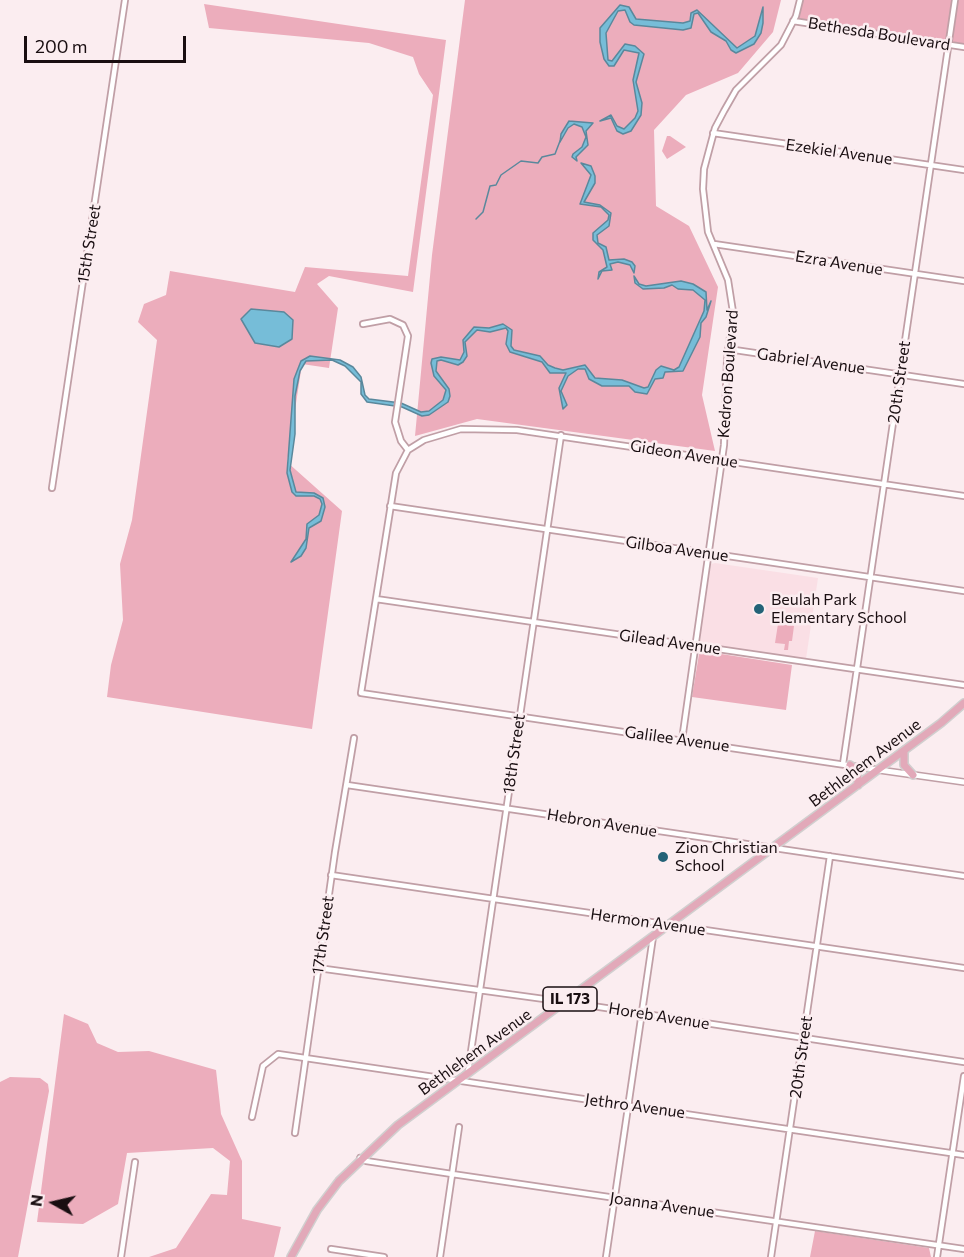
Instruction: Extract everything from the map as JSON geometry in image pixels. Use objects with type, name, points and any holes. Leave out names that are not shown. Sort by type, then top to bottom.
[{"type":"main road","name":"Bethlehem Avenue","points":[[291,1257],[317,1210],[360,1158],[398,1125],[879,770],[964,703]]},
{"type":"main road","points":[[904,751],[904,765],[913,775]]},
{"type":"main road","points":[[847,765],[857,770],[858,785]]},
{"type":"street","name":"15th Street","points":[[52,488],[125,0]]},
{"type":"street","name":"Kedron Boulevard","points":[[682,740],[722,459],[732,298],[708,232],[702,189],[704,169],[713,134],[736,90],[781,45],[800,0]]},
{"type":"street","name":"20th Street","points":[[847,765],[870,577],[955,0]]},
{"type":"street","name":"Bethesda Boulevard","points":[[793,21],[964,47]]},
{"type":"street","name":"Ezekiel Avenue","points":[[713,134],[964,170]]},
{"type":"street","name":"Ezra Avenue","points":[[714,244],[964,281]]},
{"type":"street","points":[[363,324],[390,320],[403,326],[408,336],[395,422],[401,441],[408,450],[398,466],[376,599]]},
{"type":"street","name":"Gabriel Avenue","points":[[728,349],[964,384]]},
{"type":"street","name":"Gideon Avenue","points":[[408,450],[424,440],[470,429],[494,428],[561,435],[964,496]]},
{"type":"street","name":"18th Street","points":[[468,1072],[561,435]]},
{"type":"street","name":"Gilboa Avenue","points":[[390,507],[964,591]]},
{"type":"street","name":"Gilead Avenue","points":[[376,599],[964,685]]},
{"type":"street","name":"Galilee Avenue","points":[[376,599],[361,693],[964,782]]},
{"type":"street","name":"17th Street","points":[[295,1133],[331,874],[354,738]]},
{"type":"street","name":"Hebron Avenue","points":[[347,785],[964,876]]},
{"type":"street","name":"20th Street","points":[[771,1257],[830,856]]},
{"type":"street","name":"Hermon Avenue","points":[[331,874],[964,968]]},
{"type":"street","points":[[606,1257],[653,937]]},
{"type":"street","name":"Horeb Avenue","points":[[318,968],[566,1002],[964,1062]]},
{"type":"street","points":[[252,1117],[260,1073],[268,1060],[263,1053]]},
{"type":"street","name":"Jethro Avenue","points":[[268,1060],[278,1054],[964,1155]]},
{"type":"street","points":[[937,1257],[964,1076]]},
{"type":"street","points":[[440,1257],[459,1127]]},
{"type":"street","name":"Joanna Avenue","points":[[360,1158],[366,1161],[452,1174],[964,1249]]},
{"type":"street","points":[[121,1257],[135,1162]]},
{"type":"street","points":[[332,1250],[384,1257]]},
{"type":"shaded area","points":[[465,0],[781,0],[773,32],[738,73],[686,95],[654,130],[656,206],[689,226],[718,287],[702,395],[715,451],[477,419],[415,436],[432,255]]},
{"type":"shaded area","points":[[800,0],[964,0],[964,47],[793,21]]},
{"type":"shaded area","points":[[204,4],[446,40],[413,292],[329,276],[317,284],[338,308],[329,368],[302,364],[287,462],[342,511],[312,729],[107,697],[111,665],[123,620],[120,564],[132,520],[157,340],[138,322],[144,304],[166,295],[170,271],[295,292],[305,267],[408,276],[433,95],[419,74],[413,57],[369,43],[209,28]]},
{"type":"shaded area","points":[[667,136],[686,147],[667,159],[662,151]]},
{"type":"shaded area","name":"Beulah Park Elementary School","points":[[711,564],[818,578],[806,659],[703,644],[700,641]]},
{"type":"shaded area","points":[[778,624],[794,626],[788,650],[784,650],[785,644],[775,643]]},
{"type":"shaded area","points":[[702,651],[792,665],[786,710],[692,697],[699,654]]},
{"type":"shaded area","points":[[64,1014],[88,1024],[97,1043],[118,1052],[149,1051],[216,1070],[221,1114],[242,1161],[242,1219],[281,1227],[274,1257],[149,1257],[176,1248],[211,1194],[227,1195],[230,1161],[213,1148],[127,1153],[118,1204],[83,1224],[37,1222]]},
{"type":"shaded area","points":[[10,1077],[40,1078],[48,1084],[49,1091],[18,1257],[0,1257],[0,1082]]},
{"type":"shaded area","points":[[815,1231],[929,1248],[931,1257],[810,1257]]},
{"type":"water","points":[[620,5],[629,7],[636,19],[683,23],[690,21],[691,13],[697,10],[737,48],[755,36],[763,7],[763,23],[761,33],[754,44],[736,53],[731,50],[726,41],[711,32],[698,13],[694,14],[691,28],[683,30],[634,25],[630,22],[625,10],[618,11],[606,33],[608,60],[612,61],[625,44],[635,46],[644,54],[636,82],[642,103],[641,115],[631,131],[623,134],[617,131],[611,118],[600,121],[611,115],[617,126],[624,129],[635,118],[638,111],[633,80],[639,53],[624,50],[614,66],[609,66],[604,59],[600,42],[600,28]]},
{"type":"water","points":[[569,121],[593,123],[586,131],[588,145],[576,157],[577,161],[572,157],[573,154],[582,147],[586,137],[582,127],[574,124],[568,128],[560,142],[561,134]]},
{"type":"water","points":[[581,163],[591,166],[595,176],[595,183],[584,202],[600,205],[611,213],[609,226],[597,235],[598,243],[606,247],[609,260],[624,259],[632,262],[635,266],[634,273],[630,265],[618,262],[610,264],[612,270],[602,271],[598,279],[599,272],[607,267],[603,250],[593,240],[593,233],[608,220],[609,215],[601,207],[580,204],[591,175]]},
{"type":"water","points":[[634,276],[639,284],[646,286],[681,281],[693,284],[706,292],[707,310],[711,301],[706,317],[701,323],[700,337],[683,371],[665,372],[663,378],[655,379],[647,394],[635,392],[629,386],[602,386],[589,379],[585,369],[578,369],[568,376],[561,391],[567,405],[563,409],[559,388],[566,373],[550,373],[542,362],[510,352],[506,344],[508,331],[506,328],[490,332],[477,330],[465,342],[467,356],[458,365],[437,361],[436,371],[449,389],[450,396],[448,402],[429,415],[422,416],[402,407],[367,402],[361,394],[361,382],[345,366],[332,360],[306,361],[300,371],[295,396],[295,434],[290,470],[296,492],[314,493],[323,498],[325,507],[321,521],[309,528],[306,548],[301,556],[291,562],[306,539],[307,524],[319,515],[322,504],[320,499],[314,496],[296,496],[292,492],[287,473],[294,379],[301,361],[310,356],[340,360],[353,367],[361,377],[365,395],[369,399],[401,403],[421,412],[429,411],[443,400],[446,390],[434,376],[432,359],[441,357],[460,360],[464,352],[463,340],[474,327],[489,328],[503,324],[512,330],[511,346],[514,350],[540,356],[548,365],[563,370],[585,365],[595,378],[622,380],[644,388],[648,387],[656,370],[661,366],[674,370],[679,367],[704,311],[705,300],[693,290],[678,289],[672,285],[664,288],[643,289],[635,283]]},
{"type":"water","points":[[251,309],[284,312],[293,320],[292,339],[279,347],[255,343],[241,319]]},
{"type":"waterway","points":[[476,219],[483,212],[490,186],[496,185],[501,175],[521,161],[538,163],[542,157],[555,154],[560,141]]},
{"type":"place","name":"Beulah Park Elementary School","points":[[759,609]]},
{"type":"place","name":"Zion Christian School","points":[[663,857]]}]
